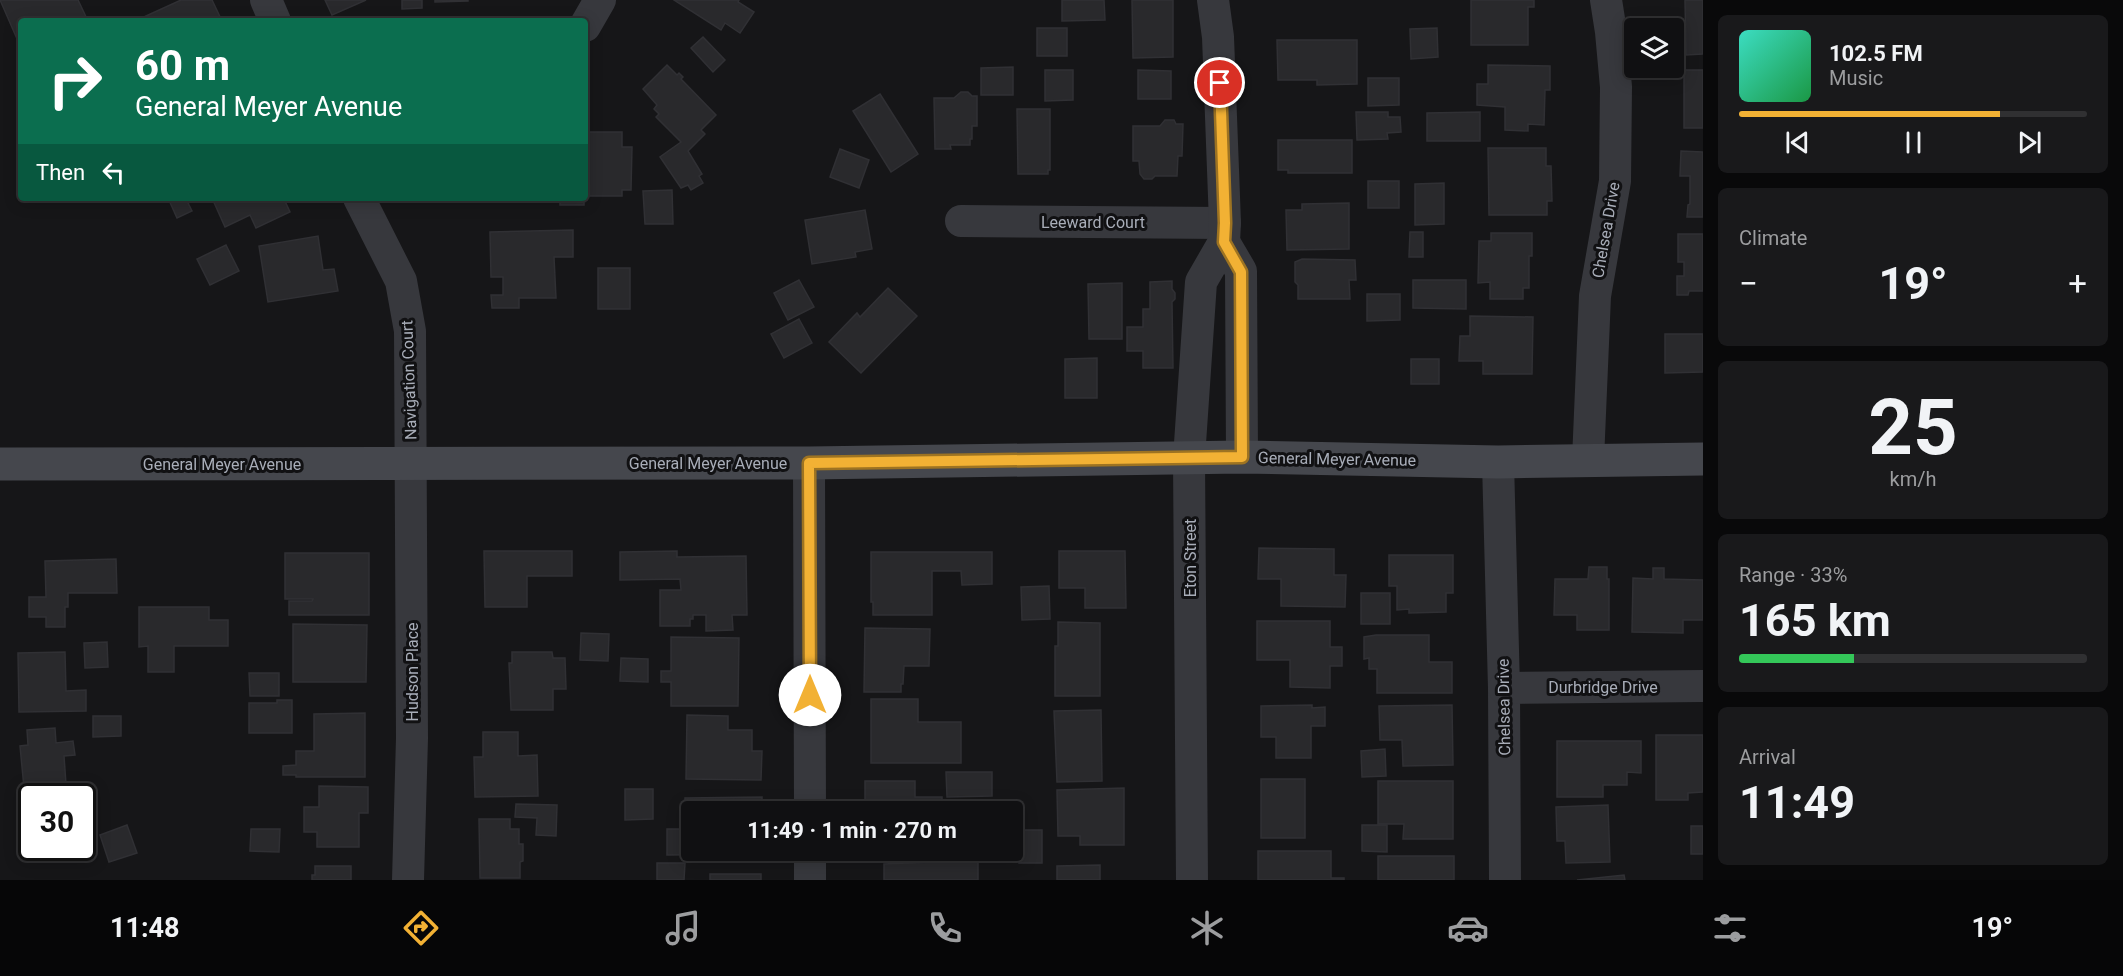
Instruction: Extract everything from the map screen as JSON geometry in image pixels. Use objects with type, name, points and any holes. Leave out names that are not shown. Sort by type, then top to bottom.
[{"type":"main road","name":"General Meyer Avenue","points":[[0,464],[809,463],[1242,457],[1498,462],[1703,459]]},
{"type":"street","points":[[266,0],[274,18]]},
{"type":"street","points":[[588,21],[600,0]]},
{"type":"street","points":[[1213,0],[1218,37],[1224,232],[1241,272],[1242,457]]},
{"type":"street","name":"Chelsea Drive","points":[[1588,460],[1595,296],[1616,181],[1616,87],[1606,0]]},
{"type":"street","name":"Navigation Court","points":[[360,201],[401,280],[410,331],[412,465]]},
{"type":"street","name":"Leeward Court","points":[[961,221],[1224,232]]},
{"type":"street","name":"Eton Street","points":[[1192,880],[1189,458],[1201,282],[1224,232]]},
{"type":"street","name":"Chelsea Drive","points":[[1498,462],[1504,688],[1505,880]]},
{"type":"street","points":[[809,463],[810,801]]},
{"type":"street","name":"Hudson Place","points":[[408,880],[412,726],[412,465]]},
{"type":"street","name":"Durbridge Drive","points":[[1504,688],[1703,686]]},
{"type":"street","points":[[810,861],[810,880]]},
{"type":"building","points":[[0,0],[78,0],[87,18],[18,18],[18,41]]},
{"type":"building","points":[[181,0],[212,0],[221,18],[142,18]]},
{"type":"building","points":[[325,0],[366,0],[332,15]]},
{"type":"building","points":[[402,0],[422,0],[422,8],[402,9]]},
{"type":"building","points":[[435,0],[468,0],[468,1],[435,2]]},
{"type":"building","points":[[674,0],[739,0],[738,2],[754,12],[740,33],[725,23],[721,30]]},
{"type":"building","points":[[1062,0],[1104,0],[1105,20],[1062,21]]},
{"type":"building","points":[[1132,0],[1173,0],[1173,57],[1133,58]]},
{"type":"building","points":[[1471,0],[1534,0],[1534,7],[1528,7],[1528,45],[1471,45]]},
{"type":"building","points":[[1685,0],[1703,0],[1703,54],[1686,55]]},
{"type":"building","points":[[1037,28],[1067,28],[1067,56],[1037,56]]},
{"type":"building","points":[[1437,28],[1438,57],[1411,59],[1410,29]]},
{"type":"building","points":[[703,37],[725,60],[713,72],[691,48]]},
{"type":"building","points":[[1277,40],[1357,40],[1357,84],[1317,85],[1317,80],[1278,80]]},
{"type":"building","points":[[667,65],[677,75],[679,73],[683,77],[681,79],[716,115],[701,130],[705,134],[688,151],[702,174],[699,176],[703,183],[691,190],[688,185],[681,188],[660,157],[681,142],[656,117],[659,114],[654,109],[657,105],[643,89]]},
{"type":"building","points":[[1488,65],[1550,66],[1550,90],[1545,90],[1544,125],[1528,124],[1528,131],[1505,130],[1505,107],[1477,105],[1477,84],[1488,84]]},
{"type":"building","points":[[1013,67],[1013,95],[981,95],[981,68]]},
{"type":"building","points":[[1045,70],[1073,70],[1073,100],[1045,101]]},
{"type":"building","points":[[1138,70],[1171,71],[1171,99],[1138,99]]},
{"type":"building","points":[[1684,70],[1703,70],[1703,128],[1684,128]]},
{"type":"building","points":[[1368,78],[1399,78],[1399,105],[1368,106]]},
{"type":"building","points":[[961,92],[977,96],[977,126],[972,126],[970,145],[950,145],[951,149],[935,149],[934,98],[954,98]]},
{"type":"building","points":[[880,94],[918,154],[891,172],[853,111]]},
{"type":"building","points":[[1017,109],[1050,109],[1050,170],[1048,174],[1018,174]]},
{"type":"building","points":[[1356,112],[1388,112],[1388,117],[1400,117],[1401,132],[1387,133],[1388,139],[1357,140]]},
{"type":"building","points":[[1480,112],[1480,141],[1427,141],[1427,113]]},
{"type":"building","points":[[1165,120],[1174,120],[1176,124],[1183,124],[1182,156],[1178,156],[1177,176],[1155,176],[1152,179],[1144,179],[1140,174],[1139,161],[1133,161],[1133,126],[1160,126]]},
{"type":"building","points":[[588,132],[622,132],[622,147],[632,147],[631,190],[622,190],[622,196],[588,196]]},
{"type":"building","points":[[1278,140],[1352,140],[1352,173],[1288,173],[1288,170],[1278,170]]},
{"type":"building","points":[[1488,148],[1546,148],[1546,166],[1551,166],[1552,201],[1547,201],[1547,215],[1489,215]]},
{"type":"building","points":[[840,149],[869,160],[859,188],[830,177]]},
{"type":"building","points":[[1681,151],[1703,152],[1703,217],[1687,217],[1690,204],[1690,176],[1680,176]]},
{"type":"building","points":[[1368,181],[1399,181],[1399,208],[1368,208]]},
{"type":"building","points":[[1444,183],[1444,224],[1415,225],[1415,184]]},
{"type":"building","points":[[672,190],[673,224],[645,224],[643,191]]},
{"type":"building","points":[[169,201],[192,201],[188,203],[192,211],[177,218]]},
{"type":"building","points":[[213,201],[285,201],[290,212],[256,228],[250,215],[225,227]]},
{"type":"building","points":[[560,201],[584,201],[584,205],[560,205]]},
{"type":"building","points":[[1349,203],[1349,249],[1287,250],[1286,210],[1302,210],[1302,204]]},
{"type":"building","points":[[865,210],[872,249],[855,252],[856,257],[812,264],[805,220]]},
{"type":"building","points":[[573,230],[573,257],[554,257],[556,298],[519,298],[519,308],[492,308],[491,295],[503,295],[503,277],[491,277],[490,232]]},
{"type":"building","points":[[1410,232],[1423,232],[1423,257],[1409,257]]},
{"type":"building","points":[[1491,233],[1532,233],[1529,288],[1523,288],[1523,299],[1490,299],[1490,282],[1478,283],[1479,241],[1491,241]]},
{"type":"building","points":[[1678,234],[1703,234],[1703,291],[1689,291],[1688,295],[1677,295],[1677,276],[1684,276],[1684,262],[1678,262]]},
{"type":"building","points":[[318,236],[323,270],[334,269],[338,291],[268,302],[259,246]]},
{"type":"building","points":[[226,245],[239,271],[210,285],[197,259]]},
{"type":"building","points":[[1302,259],[1355,260],[1356,280],[1349,280],[1350,299],[1298,299],[1295,262]]},
{"type":"building","points":[[598,268],[630,268],[630,309],[598,309]]},
{"type":"building","points":[[799,280],[814,307],[788,320],[774,293]]},
{"type":"building","points":[[1413,280],[1466,280],[1466,309],[1413,308]]},
{"type":"building","points":[[1172,281],[1172,289],[1175,293],[1175,299],[1172,302],[1173,368],[1143,368],[1143,351],[1127,351],[1127,327],[1143,327],[1143,309],[1150,309],[1150,282]]},
{"type":"building","points":[[1122,283],[1122,339],[1089,339],[1088,284]]},
{"type":"building","points":[[888,288],[917,316],[861,373],[829,342],[857,313],[860,317]]},
{"type":"building","points":[[1367,294],[1400,294],[1400,320],[1367,321]]},
{"type":"building","points":[[1470,316],[1533,317],[1532,374],[1483,374],[1483,361],[1459,361],[1460,336],[1470,336]]},
{"type":"building","points":[[799,319],[812,343],[784,358],[771,334]]},
{"type":"building","points":[[1665,334],[1703,334],[1703,372],[1665,373]]},
{"type":"building","points":[[1097,358],[1097,398],[1065,398],[1065,359]]},
{"type":"building","points":[[1411,359],[1439,359],[1439,384],[1411,384]]},
{"type":"building","points":[[1259,548],[1334,549],[1334,575],[1346,575],[1345,607],[1281,606],[1281,579],[1258,579]]},
{"type":"building","points":[[484,551],[572,551],[572,576],[527,576],[527,607],[485,607]]},
{"type":"building","points":[[677,551],[677,557],[746,556],[747,615],[732,615],[733,630],[706,631],[706,615],[693,615],[693,619],[690,619],[690,626],[660,626],[660,590],[681,590],[680,579],[620,580],[620,552]]},
{"type":"building","points":[[1059,551],[1125,551],[1126,608],[1085,608],[1085,588],[1059,588]]},
{"type":"building","points":[[871,552],[992,552],[992,584],[962,585],[961,571],[932,571],[932,615],[873,615]]},
{"type":"building","points":[[285,553],[369,553],[369,615],[289,615],[289,601],[312,601],[313,599],[285,599]]},
{"type":"building","points":[[1389,555],[1453,555],[1453,593],[1446,593],[1446,612],[1409,613],[1409,609],[1397,610],[1397,586],[1389,586]]},
{"type":"building","points":[[116,559],[117,593],[68,593],[65,627],[46,627],[46,617],[29,617],[29,597],[46,597],[45,561]]},
{"type":"building","points":[[1589,567],[1607,567],[1609,630],[1577,630],[1577,615],[1554,615],[1555,579],[1588,579]]},
{"type":"building","points":[[1653,568],[1664,568],[1664,579],[1703,580],[1703,620],[1683,620],[1683,633],[1632,632],[1633,578],[1653,579]]},
{"type":"building","points":[[1049,586],[1050,619],[1022,620],[1021,587]]},
{"type":"building","points":[[1361,593],[1390,593],[1390,624],[1361,624]]},
{"type":"building","points":[[139,607],[209,607],[209,620],[228,620],[228,646],[174,646],[174,672],[148,672],[148,646],[139,647]]},
{"type":"building","points":[[1257,621],[1330,621],[1330,647],[1342,647],[1342,666],[1330,666],[1330,688],[1290,687],[1290,660],[1257,660]]},
{"type":"building","points":[[1058,622],[1100,623],[1100,696],[1055,696],[1055,646],[1058,646]]},
{"type":"building","points":[[293,624],[367,625],[366,682],[293,682]]},
{"type":"building","points":[[865,628],[930,629],[929,666],[904,666],[901,692],[864,692]]},
{"type":"building","points":[[581,633],[609,634],[608,661],[580,660]]},
{"type":"building","points":[[1429,635],[1429,662],[1452,662],[1452,693],[1377,693],[1377,669],[1369,669],[1369,658],[1364,659],[1364,637]]},
{"type":"building","points":[[671,637],[739,638],[738,706],[671,706],[671,682],[661,682],[661,671],[671,671]]},
{"type":"building","points":[[107,642],[108,667],[85,668],[84,643]]},
{"type":"building","points":[[65,652],[66,691],[86,690],[86,711],[19,712],[18,653]]},
{"type":"building","points":[[512,652],[552,652],[553,658],[565,658],[566,689],[553,689],[553,710],[511,710],[509,663],[512,663]]},
{"type":"building","points":[[621,658],[648,659],[648,682],[620,681]]},
{"type":"building","points":[[249,673],[279,673],[279,696],[250,696]]},
{"type":"building","points":[[871,699],[918,699],[918,722],[961,722],[961,763],[871,763]]},
{"type":"building","points":[[277,700],[292,700],[292,733],[249,733],[249,703],[277,703]]},
{"type":"building","points":[[1312,705],[1312,708],[1325,707],[1325,726],[1311,726],[1311,758],[1276,758],[1276,737],[1261,737],[1261,706]]},
{"type":"building","points":[[1452,705],[1453,765],[1403,766],[1402,740],[1380,740],[1379,706]]},
{"type":"building","points":[[1101,710],[1102,781],[1057,782],[1054,711]]},
{"type":"building","points":[[365,713],[365,777],[283,775],[283,766],[296,765],[296,751],[314,751],[314,714]]},
{"type":"building","points":[[687,715],[728,716],[728,730],[752,730],[752,751],[762,751],[761,780],[686,779]]},
{"type":"building","points":[[93,716],[121,716],[121,736],[93,737]]},
{"type":"building","points":[[55,728],[56,743],[73,741],[75,755],[64,756],[66,783],[24,783],[20,746],[28,745],[27,730]]},
{"type":"building","points":[[483,732],[518,732],[518,756],[537,755],[538,796],[475,797],[474,757],[483,757]]},
{"type":"building","points":[[1656,735],[1703,735],[1703,792],[1688,793],[1688,800],[1656,800]]},
{"type":"building","points":[[1557,741],[1641,741],[1641,773],[1627,772],[1627,785],[1603,785],[1603,797],[1557,797]]},
{"type":"building","points":[[1385,749],[1386,776],[1362,777],[1361,751]]},
{"type":"building","points":[[946,772],[992,772],[992,796],[947,797]]},
{"type":"building","points":[[1261,779],[1305,779],[1305,838],[1261,838]]},
{"type":"building","points":[[865,781],[915,781],[915,797],[942,797],[942,801],[865,801]]},
{"type":"building","points":[[1378,781],[1453,781],[1453,839],[1403,839],[1404,824],[1378,824]]},
{"type":"building","points":[[319,786],[368,787],[368,813],[359,813],[359,847],[317,847],[317,832],[304,832],[304,807],[319,807]]},
{"type":"building","points":[[1124,788],[1124,845],[1080,845],[1080,836],[1058,836],[1057,790]]},
{"type":"building","points":[[625,789],[653,789],[653,819],[625,820]]},
{"type":"building","points":[[762,797],[762,801],[685,801],[685,798]]},
{"type":"building","points":[[516,804],[557,805],[556,836],[536,835],[537,818],[515,817]]},
{"type":"building","points":[[1608,805],[1610,862],[1566,863],[1565,841],[1557,841],[1556,807]]},
{"type":"building","points":[[479,819],[510,819],[510,829],[519,829],[519,844],[523,844],[520,878],[480,878]]},
{"type":"building","points":[[127,825],[137,853],[109,862],[100,835]]},
{"type":"building","points":[[1362,825],[1387,825],[1387,852],[1362,851]]},
{"type":"building","points":[[1691,826],[1703,826],[1703,854],[1691,854]]},
{"type":"building","points":[[251,829],[280,829],[279,852],[250,851]]},
{"type":"building","points":[[667,829],[681,829],[681,855],[667,855]]},
{"type":"building","points":[[1023,830],[1042,830],[1042,863],[1019,863],[1019,861],[1023,861]]},
{"type":"building","points":[[1258,851],[1331,851],[1331,878],[1344,878],[1344,880],[1258,880]]},
{"type":"building","points":[[1378,856],[1454,856],[1454,880],[1378,880]]},
{"type":"building","points":[[978,861],[978,880],[884,880],[884,864]]},
{"type":"building","points":[[657,863],[685,863],[684,880],[657,880]]},
{"type":"building","points":[[1100,865],[1100,880],[1057,880],[1057,866]]},
{"type":"building","points":[[315,866],[351,866],[351,880],[312,880],[312,875],[315,875]]},
{"type":"building","points":[[710,874],[761,874],[761,880],[710,880]]},
{"type":"building","points":[[1624,875],[1625,880],[1577,880]]},
{"type":"route","points":[[810,695],[809,463],[1242,457],[1241,272],[1224,242],[1220,83]]}]
